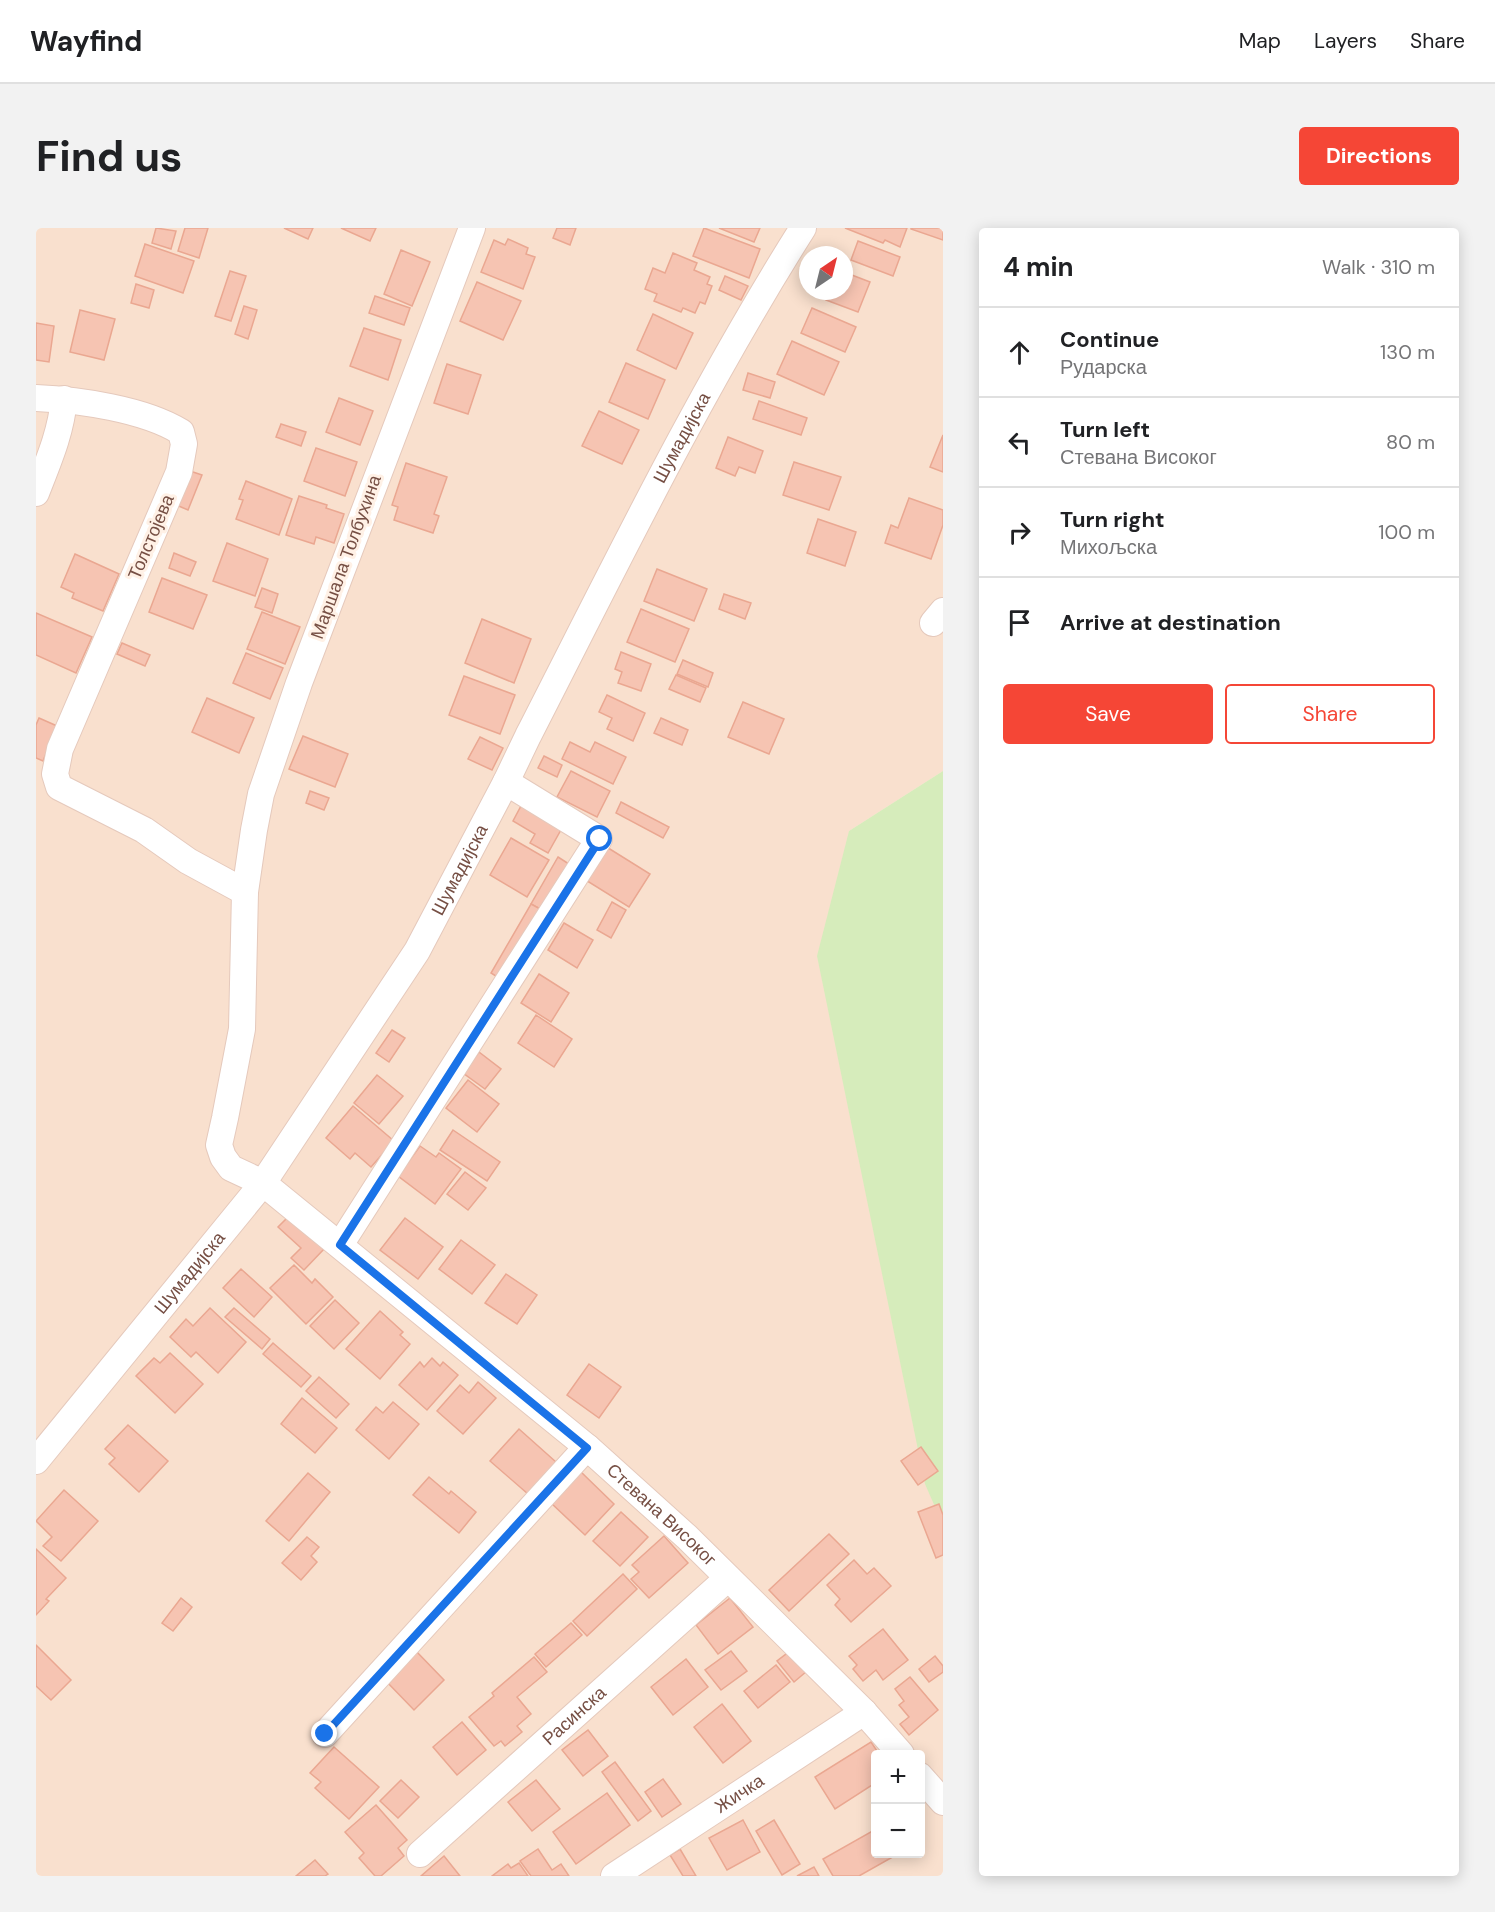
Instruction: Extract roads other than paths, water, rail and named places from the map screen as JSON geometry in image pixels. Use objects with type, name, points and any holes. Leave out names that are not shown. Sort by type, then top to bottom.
[{"type":"street","name":"Маршала Толбухина","points":[[262,1184],[231,1168],[223,1157],[219,1145],[242,1029],[246,892],[261,794],[299,683],[472,228]]},
{"type":"street","name":"Шумадијска","points":[[36,1461],[262,1184],[417,951],[506,782],[682,433],[760,296],[803,228]]},
{"type":"street","name":"Толстојева","points":[[36,398],[64,399],[94,404],[169,425],[181,432],[184,444],[179,472],[60,749],[55,779],[59,787],[144,830],[188,861],[246,892]]},
{"type":"street","points":[[36,493],[57,440],[64,399]]},
{"type":"street","points":[[340,1245],[600,839],[506,782]]},
{"type":"street","name":"Стевана Високог","points":[[262,1184],[340,1245],[587,1448],[687,1537],[864,1712],[898,1750]]},
{"type":"street","points":[[325,1734],[587,1448]]},
{"type":"street","name":"Расинска","points":[[420,1854],[728,1578]]},
{"type":"street","name":"Жичка","points":[[614,1876],[864,1712]]},
{"type":"street","points":[[925,1781],[943,1802]]}]
